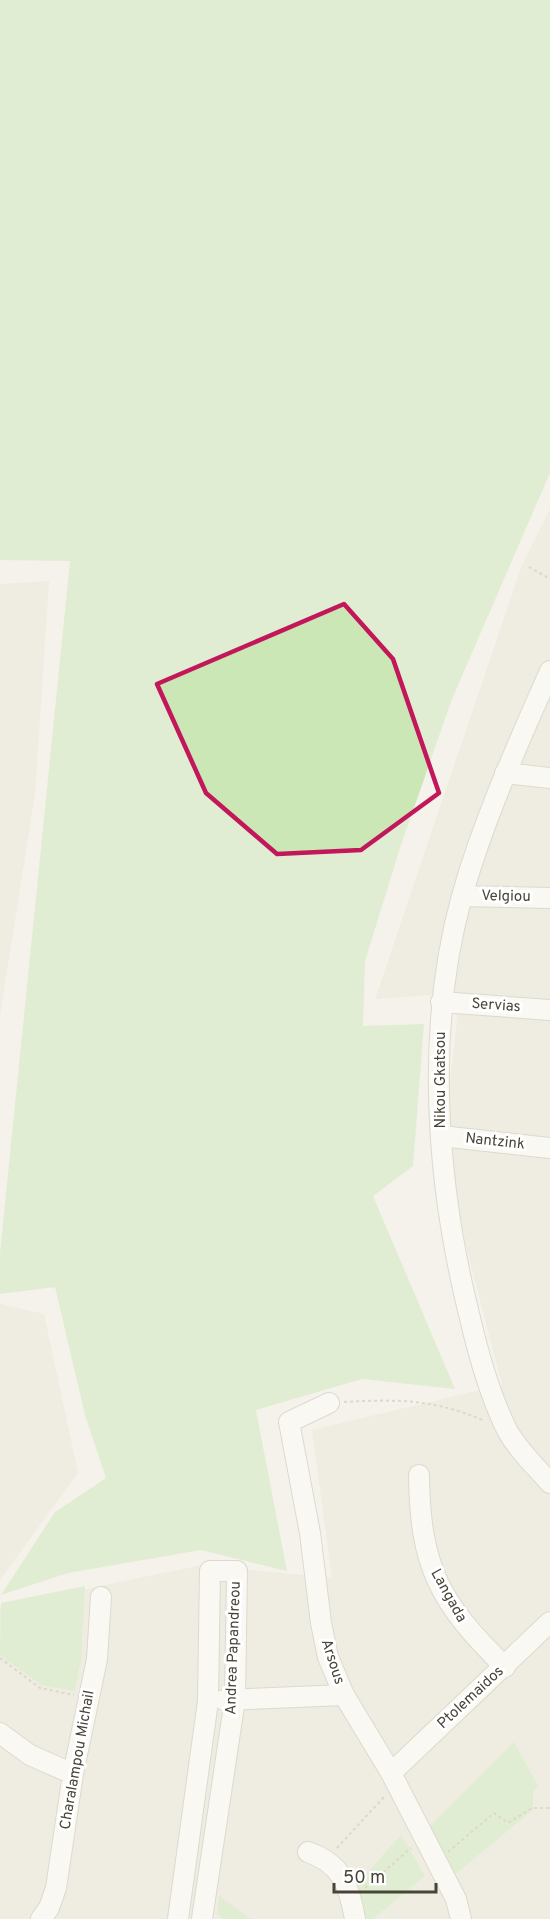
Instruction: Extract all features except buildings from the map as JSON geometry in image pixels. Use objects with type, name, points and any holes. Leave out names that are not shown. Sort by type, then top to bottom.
[{"type":"street","name":"Nikou Gkatsou","points":[[550,671],[505,773],[462,896],[441,1002],[441,1136],[453,1251],[479,1356],[508,1432],[550,1483]]},
{"type":"street","points":[[505,773],[550,777]]},
{"type":"street","name":"Velgiou","points":[[462,896],[550,898]]},
{"type":"street","name":"Servias","points":[[441,1002],[550,1010]]},
{"type":"street","name":"Nantzink","points":[[441,1136],[550,1148]]},
{"type":"street","name":"Arsous","points":[[329,1403],[289,1422],[310,1533],[321,1623],[328,1657],[344,1695],[394,1778],[456,1899],[461,1919]]},
{"type":"street","name":"Langada","points":[[419,1475],[423,1537],[432,1570],[443,1594],[467,1629],[505,1666]]},
{"type":"street","name":"Andrea Papandreou","points":[[178,1919],[208,1701],[210,1571],[237,1571],[235,1699],[202,1919]]},
{"type":"street","name":"Charalampou Michail","points":[[41,1919],[49,1908],[56,1888],[73,1774],[97,1659],[101,1597]]},
{"type":"street","name":"Ptolemaidos","points":[[394,1778],[550,1622]]},
{"type":"street","points":[[208,1701],[344,1695]]},
{"type":"street","points":[[0,1733],[30,1755],[73,1774]]},
{"type":"street","points":[[317,1855],[339,1870],[352,1899],[356,1919]]},
{"type":"path","points":[[529,567],[550,579]]},
{"type":"path","points":[[329,1403],[401,1399],[456,1408],[508,1432]]},
{"type":"path","points":[[0,1658],[40,1688],[89,1697]]},
{"type":"path","points":[[317,1855],[394,1778]]},
{"type":"path","points":[[437,1862],[494,1813],[508,1823],[532,1808],[550,1808]]},
{"type":"path","points":[[352,1899],[424,1837]]},
{"type":"highlighted area","points":[[344,604],[393,659],[439,793],[361,850],[277,854],[206,793],[157,684],[239,646]]},
{"type":"shaded area","points":[[550,509],[550,1919],[0,1919],[0,1607],[202,1565],[332,1578],[312,1430],[502,1385],[442,1153],[460,993],[375,999],[522,565]]},
{"type":"shaded area","points":[[49,581],[35,794],[0,1015],[0,584]]},
{"type":"shaded area","points":[[0,1304],[44,1314],[78,1473],[0,1580]]},
{"type":"green space","points":[[0,0],[550,0],[550,473],[452,699],[401,845],[365,961],[363,1026],[424,1024],[413,1166],[373,1196],[455,1389],[362,1379],[256,1410],[287,1571],[201,1550],[68,1573],[1,1595],[55,1512],[106,1478],[85,1415],[55,1287],[0,1294],[0,1253],[70,561],[0,560]]},
{"type":"green space","points":[[85,1586],[81,1660],[75,1691],[41,1685],[0,1655],[1,1603]]},
{"type":"green space","points":[[514,1742],[538,1786],[533,1793],[533,1810],[454,1875],[428,1828]]},
{"type":"green space","points":[[401,1835],[425,1876],[373,1919],[365,1919],[353,1888]]},
{"type":"green space","points":[[219,1896],[251,1919],[223,1919],[217,1914]]}]
